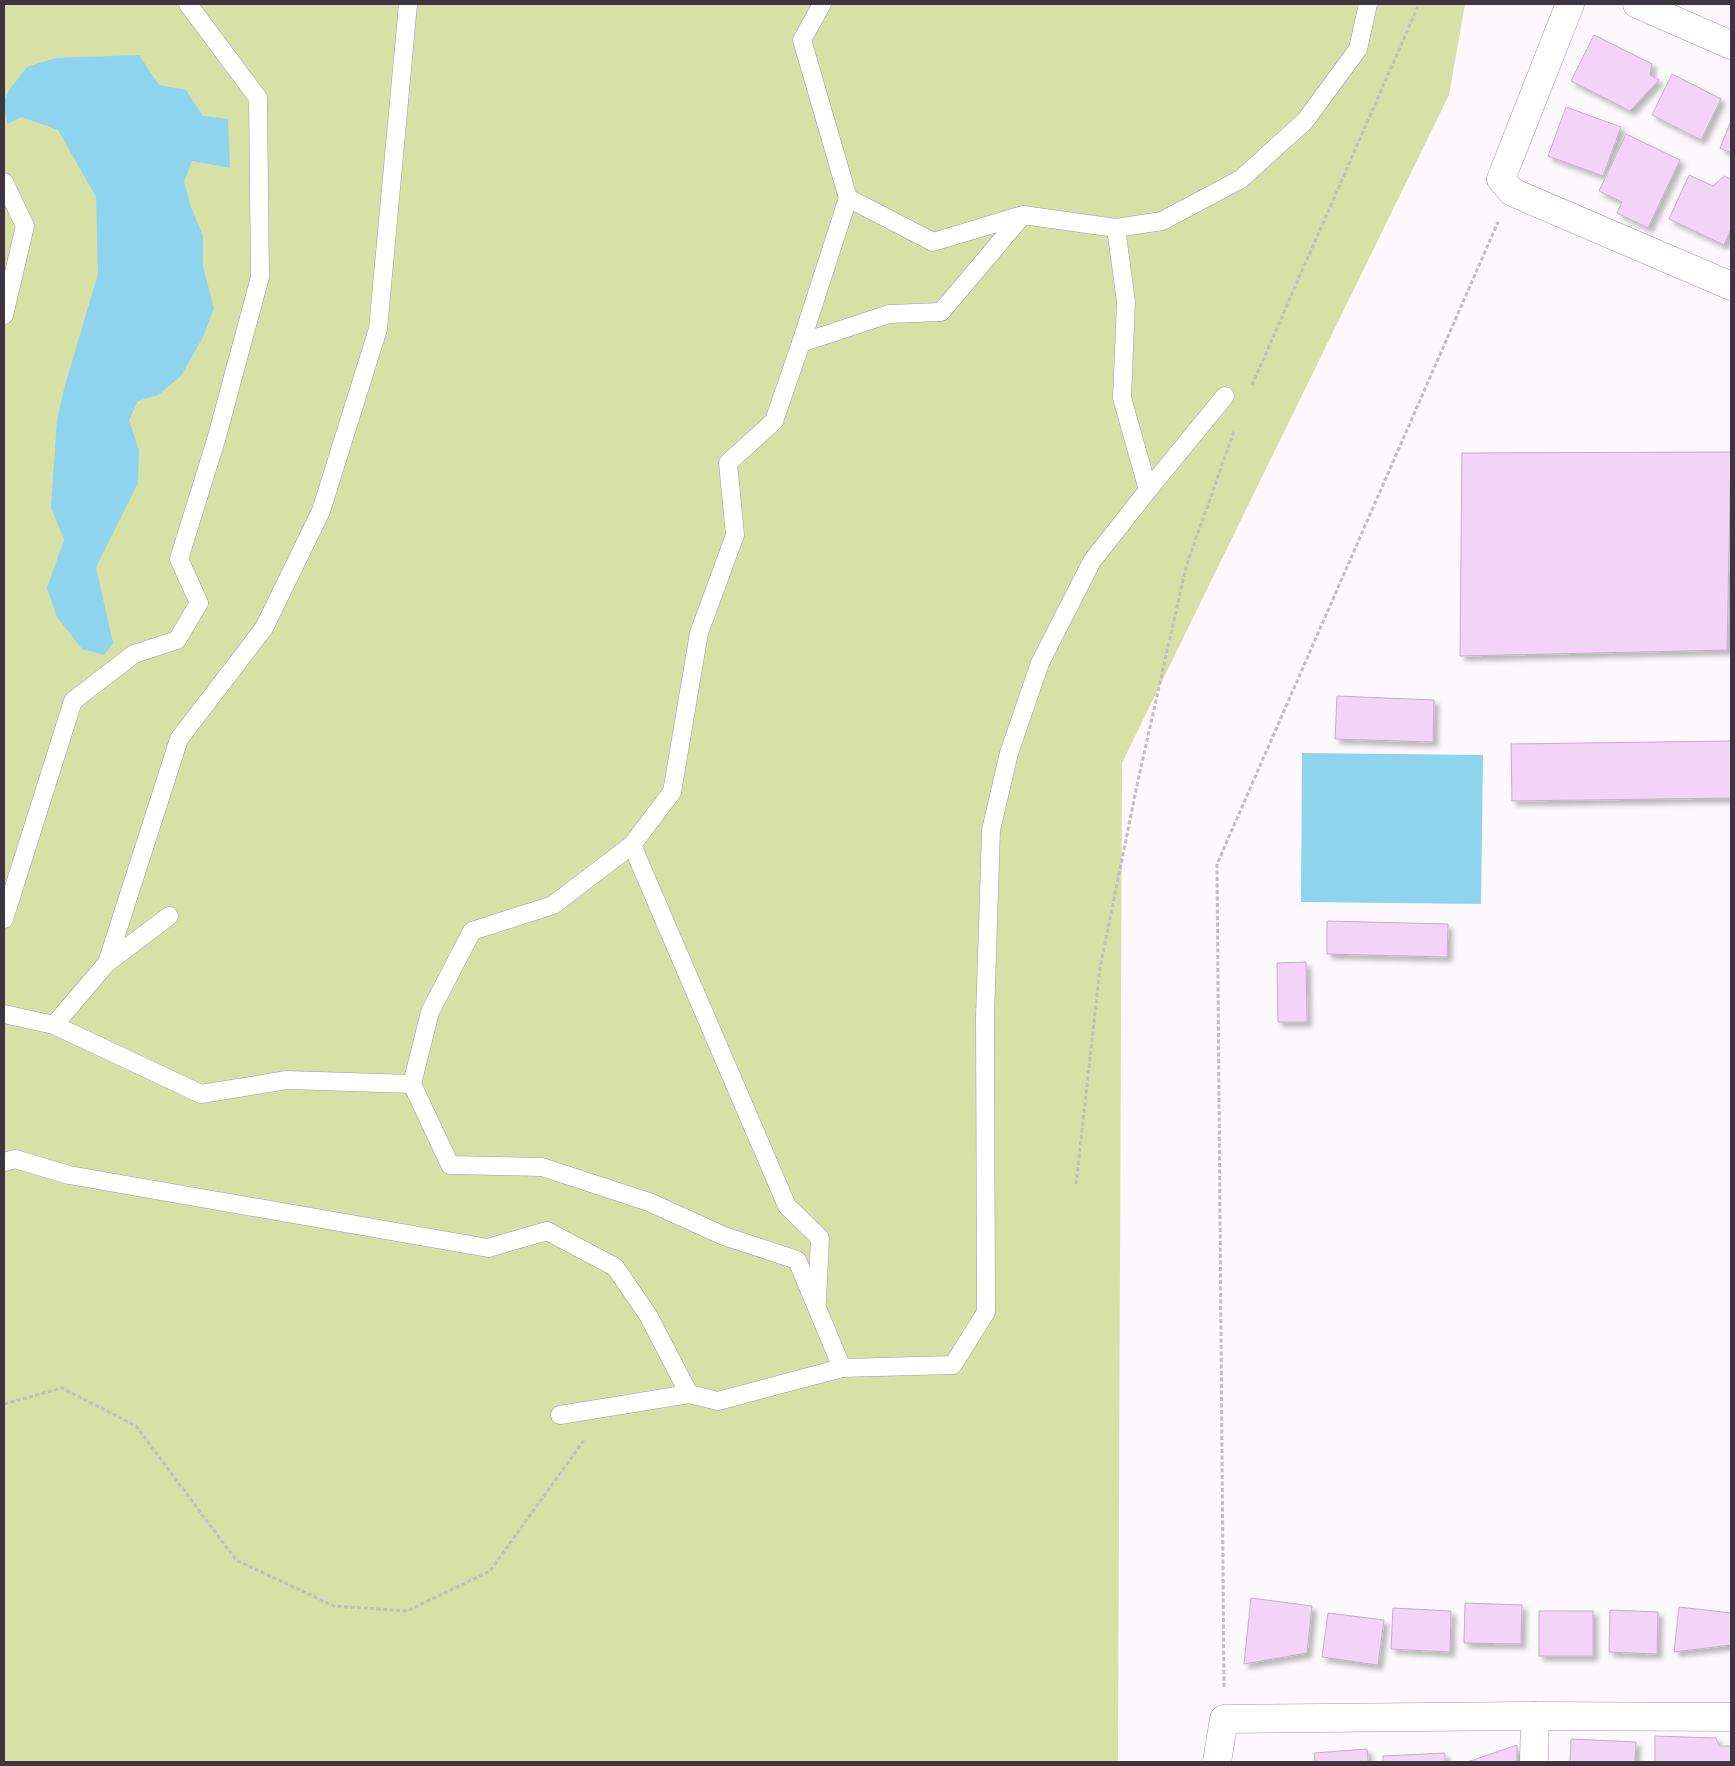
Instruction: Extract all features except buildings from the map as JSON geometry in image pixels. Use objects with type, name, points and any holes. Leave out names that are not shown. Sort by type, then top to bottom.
[{"type":"street","points":[[1570,4],[1500,179],[1512,192],[1731,286]]},
{"type":"street","points":[[1637,4],[1731,45]]},
{"type":"street","points":[[1534,1762],[1535,1716]]},
{"type":"street","points":[[1217,1762],[1224,1719],[1535,1716],[1731,1718]]},
{"type":"lane","points":[[4,919],[73,700],[134,654],[177,640],[199,603],[179,560],[216,440],[260,277],[258,98],[188,4]]},
{"type":"lane","points":[[107,963],[178,739],[264,628],[321,511],[336,466],[378,329],[408,4]]},
{"type":"lane","points":[[822,4],[802,40],[848,198],[774,421],[728,463],[735,535],[699,633],[672,792],[632,845],[553,905],[472,931],[430,1012],[412,1084],[450,1165],[542,1167],[650,1202],[724,1236],[797,1260],[842,1368]]},
{"type":"lane","points":[[848,198],[933,242],[1023,215],[1116,228],[1162,221],[1241,179],[1305,121],[1358,49],[1368,4]]},
{"type":"lane","points":[[4,182],[25,226],[4,315]]},
{"type":"lane","points":[[801,343],[889,314],[941,312],[1023,215]]},
{"type":"lane","points":[[1116,228],[1126,302],[1122,398],[1148,490]]},
{"type":"lane","points":[[560,1414],[689,1394],[718,1401],[842,1368],[953,1365],[986,1312],[985,1026],[991,830],[1010,753],[1040,663],[1092,561],[1225,396]]},
{"type":"lane","points":[[632,845],[787,1206],[820,1238],[817,1307]]},
{"type":"lane","points":[[54,1025],[107,963],[169,916]]},
{"type":"lane","points":[[4,1014],[54,1025],[201,1094],[287,1080],[412,1084]]},
{"type":"lane","points":[[4,1162],[15,1160],[69,1175],[488,1248],[547,1231],[616,1267],[648,1315],[689,1394]]},
{"type":"path","points":[[1250,389],[1419,4]]},
{"type":"path","points":[[1224,1719],[1217,864],[1512,192]]},
{"type":"path","points":[[1076,1184],[1100,968],[1137,785],[1186,567],[1237,424]]},
{"type":"path","points":[[4,1404],[62,1388],[112,1413],[136,1426],[236,1560],[334,1606],[407,1612],[490,1571],[608,1407]]},
{"type":"green space","points":[[4,4],[1465,4],[1449,95],[1122,763],[1118,1762],[4,1762]]},
{"type":"water","points":[[139,55],[159,85],[186,90],[203,116],[228,119],[230,168],[192,161],[184,182],[191,207],[203,236],[203,267],[214,308],[203,337],[181,376],[158,395],[138,401],[129,420],[139,450],[138,483],[96,567],[113,643],[104,655],[82,649],[57,617],[47,588],[64,540],[51,507],[57,420],[65,385],[98,274],[96,197],[58,130],[22,117],[7,124],[4,101],[10,89],[27,67],[55,58]]},
{"type":"water","points":[[1302,753],[1483,755],[1481,904],[1301,902]]}]
